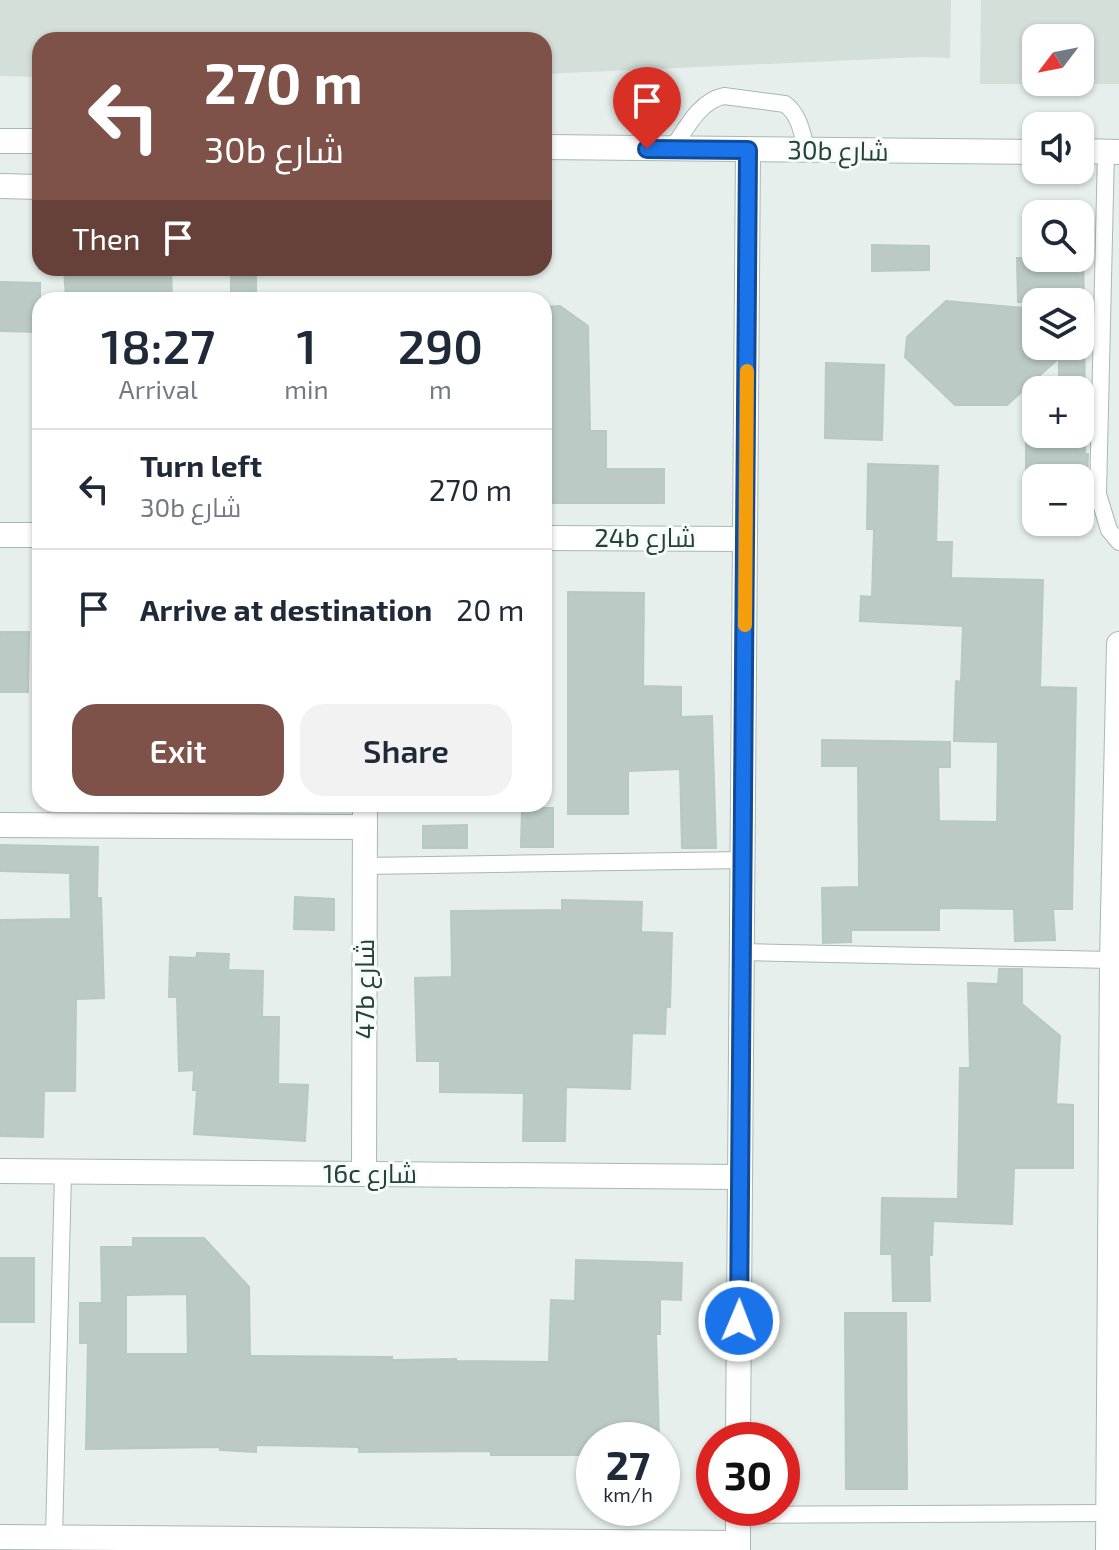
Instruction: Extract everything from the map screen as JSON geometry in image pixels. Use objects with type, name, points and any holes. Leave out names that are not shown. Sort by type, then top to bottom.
[{"type":"street","points":[[0,141],[32,141]]},
{"type":"street","name":"30b شارع","points":[[552,147],[1022,152]]},
{"type":"street","points":[[738,1422],[748,150]]},
{"type":"street","points":[[0,186],[32,187]]},
{"type":"street","points":[[0,535],[32,535]]},
{"type":"street","name":"24b شارع","points":[[552,538],[745,539]]},
{"type":"street","points":[[1108,1550],[1112,960],[1119,644]]},
{"type":"street","points":[[0,825],[365,816]]},
{"type":"street","name":"47b شارع","points":[[364,1174],[365,816]]},
{"type":"street","name":"16c شارع","points":[[0,1171],[740,1177]]},
{"type":"street","points":[[0,1537],[274,1544],[738,1546]]},
{"type":"lane","points":[[672,149],[704,105],[724,96],[785,104],[798,121],[807,151]]},
{"type":"lane","points":[[1113,151],[1098,494],[1109,530],[1119,542]]},
{"type":"lane","points":[[365,866],[743,860]]},
{"type":"lane","points":[[742,952],[1112,960]]},
{"type":"lane","points":[[54,1537],[63,1172]]},
{"type":"lane","points":[[800,1512],[1108,1513]]},
{"type":"shaded area","points":[[0,0],[951,0],[950,58],[552,74],[552,32],[32,32],[32,77],[0,76]]},
{"type":"shaded area","points":[[981,0],[1119,0],[1119,84],[1094,84],[1094,24],[1022,24],[1022,84],[980,84]]},
{"type":"building","points":[[872,245],[929,246],[929,270],[872,271]]},
{"type":"building","points":[[1017,258],[1022,258],[1022,272],[1083,272],[1084,288],[1022,288],[1022,302],[1018,302]]},
{"type":"building","points":[[64,276],[171,276],[172,292],[66,292]]},
{"type":"building","points":[[231,276],[256,276],[256,292],[231,292]]},
{"type":"building","points":[[0,282],[40,283],[40,292],[32,292],[32,332],[0,331]]},
{"type":"building","points":[[946,301],[1022,308],[1022,360],[1057,360],[1039,376],[1022,376],[1022,391],[1007,405],[955,405],[905,357],[907,337]]},
{"type":"building","points":[[552,306],[560,306],[588,326],[590,431],[606,431],[606,469],[664,469],[664,503],[552,503]]},
{"type":"building","points":[[1059,360],[1084,360],[1085,376],[1059,376]]},
{"type":"building","points":[[826,363],[884,365],[882,440],[825,438]]},
{"type":"building","points":[[1026,448],[1085,448],[1085,454],[1088,454],[1088,464],[1026,464]]},
{"type":"building","points":[[868,464],[938,466],[936,542],[952,542],[951,578],[1043,580],[1040,687],[1076,688],[1072,909],[1053,909],[1055,940],[1015,941],[1014,909],[939,908],[939,930],[851,930],[851,942],[823,943],[822,888],[859,887],[858,766],[822,766],[822,740],[950,742],[950,767],[938,767],[939,821],[997,822],[998,742],[954,741],[956,681],[961,682],[963,626],[860,621],[861,596],[872,597],[874,529],[867,529]]},
{"type":"building","points":[[568,592],[644,593],[643,686],[681,687],[681,717],[712,716],[716,848],[682,848],[680,769],[628,771],[628,814],[568,814]]},
{"type":"building","points":[[0,632],[29,632],[28,692],[0,692]]},
{"type":"building","points":[[553,808],[553,847],[521,847],[522,812],[552,812]]},
{"type":"building","points":[[467,825],[467,848],[423,848],[423,826]]},
{"type":"building","points":[[0,845],[98,847],[97,898],[101,898],[104,998],[76,999],[75,1091],[44,1091],[43,1137],[0,1136],[0,920],[71,919],[70,873],[0,871]]},
{"type":"building","points":[[295,897],[334,899],[334,930],[294,929]]},
{"type":"building","points":[[562,900],[642,902],[641,932],[672,933],[670,1007],[666,1007],[665,1034],[632,1033],[630,1089],[566,1087],[565,1141],[523,1141],[524,1093],[440,1092],[440,1061],[417,1061],[415,978],[452,977],[451,911],[562,910]]},
{"type":"building","points":[[197,953],[229,954],[228,970],[263,971],[262,1017],[279,1017],[278,1084],[308,1085],[305,1141],[194,1134],[197,1090],[193,1090],[194,1070],[179,1071],[177,997],[169,997],[170,957],[196,958]]},
{"type":"building","points":[[999,969],[1022,969],[1022,1004],[1060,1036],[1056,1104],[1073,1105],[1073,1168],[1014,1168],[1012,1224],[933,1221],[932,1255],[929,1255],[930,1301],[893,1301],[892,1254],[881,1254],[882,1198],[958,1199],[960,1068],[970,1068],[968,983],[998,984]]},
{"type":"building","points":[[133,1238],[204,1238],[249,1287],[250,1356],[392,1357],[392,1360],[549,1362],[551,1300],[575,1301],[576,1260],[682,1263],[681,1300],[660,1299],[660,1334],[656,1334],[658,1422],[576,1422],[576,1455],[491,1455],[491,1451],[359,1452],[359,1447],[256,1445],[256,1452],[220,1450],[220,1447],[86,1449],[88,1343],[80,1343],[80,1303],[102,1303],[101,1247],[133,1247]],"holes":[[[187,1294],[188,1354],[126,1354],[126,1295]]]},
{"type":"building","points":[[0,1258],[34,1258],[34,1322],[0,1322]]},
{"type":"building","points":[[845,1313],[906,1313],[907,1489],[846,1489]]},
{"type":"slow traffic","points":[[745,625],[747,371]]},
{"type":"route","points":[[647,149],[748,150],[739,1321]]}]
